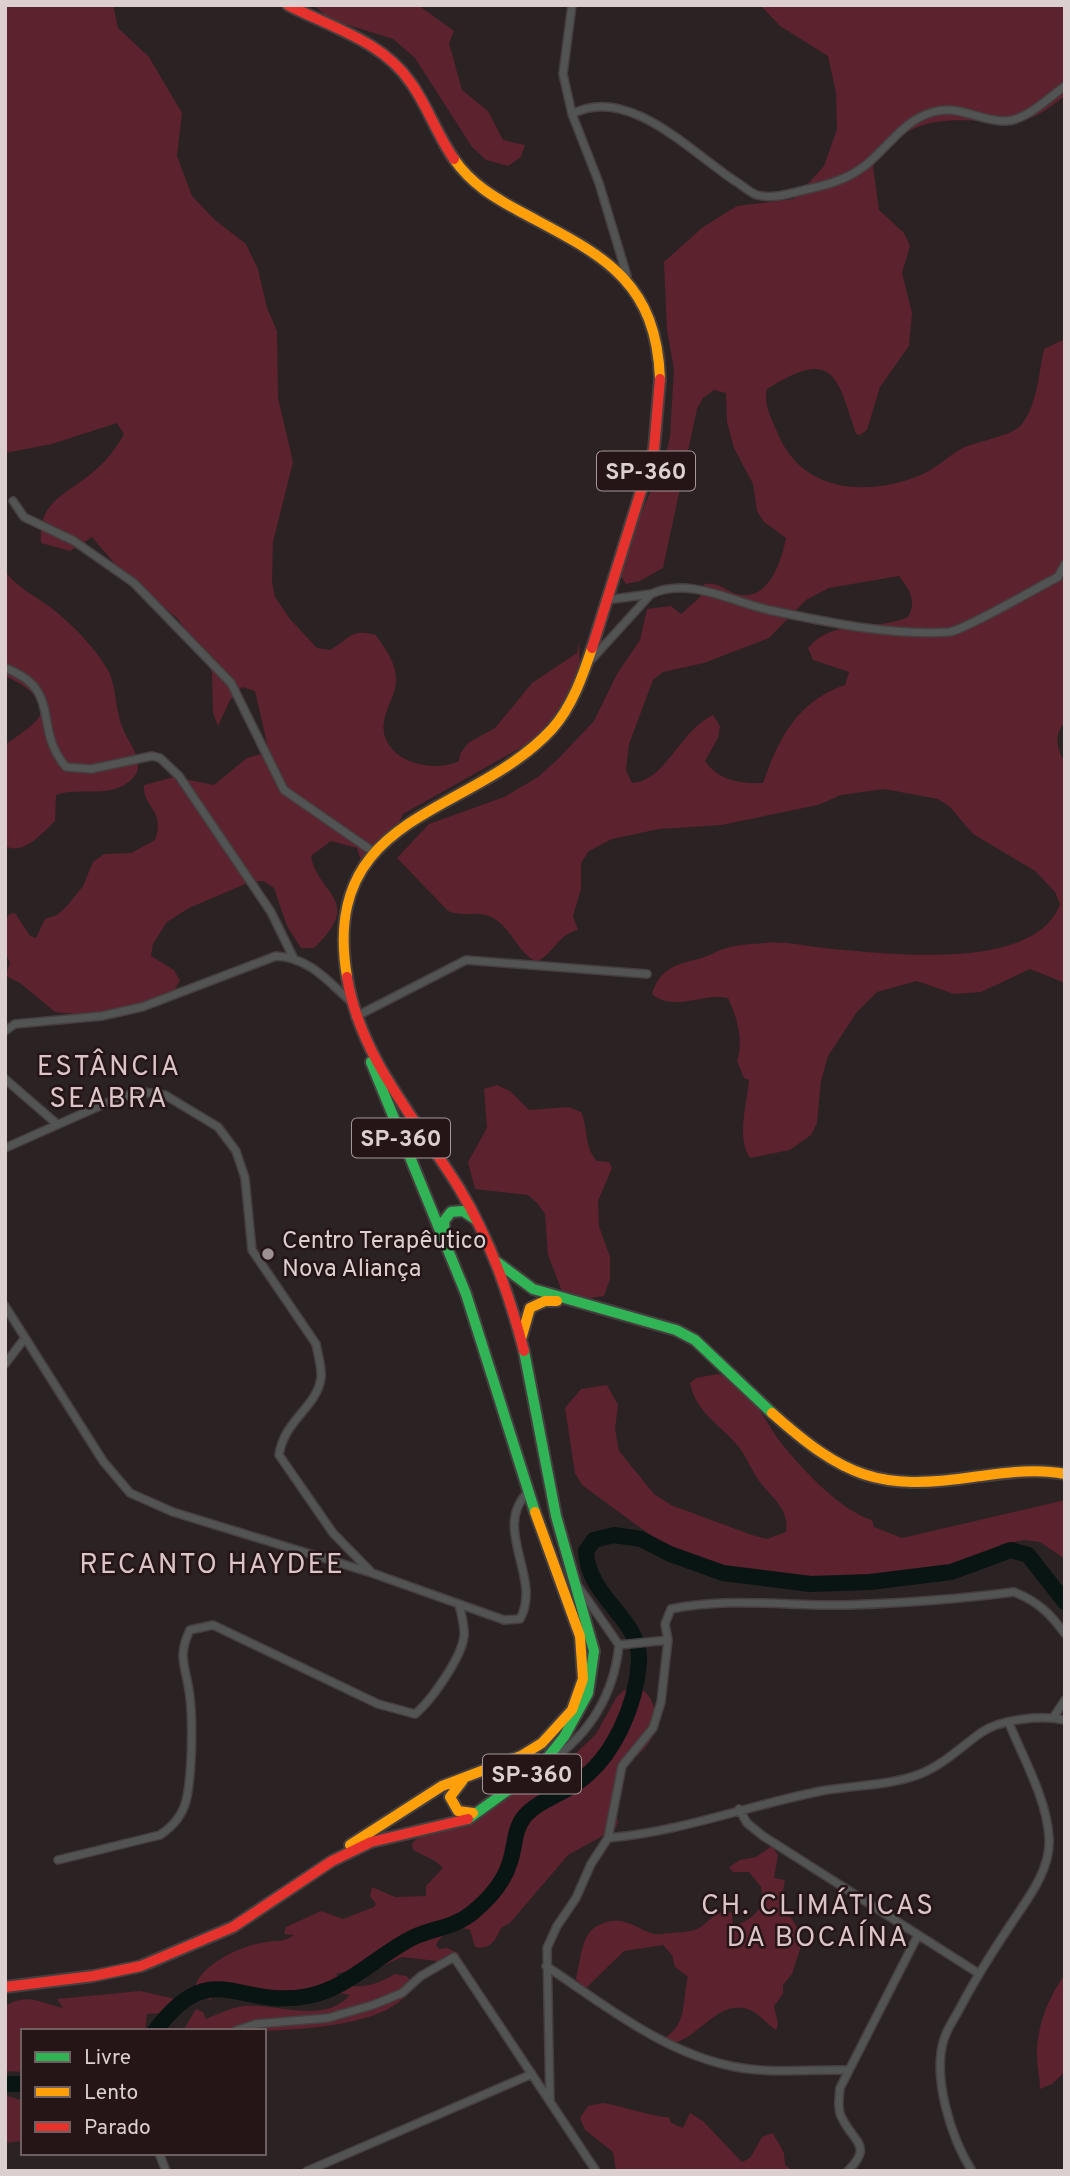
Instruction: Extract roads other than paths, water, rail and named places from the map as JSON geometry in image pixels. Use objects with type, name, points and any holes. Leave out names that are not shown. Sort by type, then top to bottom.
[{"type":"main road","name":"SP-360","points":[[288,5],[390,59],[415,88],[452,159],[474,183],[608,261],[627,278],[646,318],[659,366],[656,439],[584,668],[568,706],[555,727],[534,745],[407,824],[376,854],[356,881],[346,909],[349,1001],[381,1091],[466,1294],[528,1492],[580,1636],[583,1679],[572,1710],[549,1738],[521,1756],[442,1786],[351,1844],[332,1861]]},
{"type":"main road","name":"SP-360","points":[[5,1987],[114,1973],[184,1950],[233,1927],[332,1861],[371,1842],[470,1819],[540,1767],[577,1717],[592,1676],[594,1651],[570,1574],[552,1500],[531,1373],[497,1262],[478,1221],[362,1035]]},
{"type":"main road","points":[[445,1239],[444,1221],[451,1212],[463,1211],[478,1221]]},
{"type":"main road","points":[[497,1262],[533,1289],[676,1330],[695,1340],[795,1433],[837,1462],[866,1477],[910,1485],[1033,1470],[1065,1474]]},
{"type":"main road","points":[[521,1339],[530,1308],[545,1301],[570,1301]]},
{"type":"main road","points":[[472,1773],[451,1791],[453,1806],[462,1814],[491,1806]]},
{"type":"street","points":[[572,5],[563,74],[572,114],[599,183],[627,278]]},
{"type":"street","points":[[572,114],[597,105],[614,106],[628,111],[672,134],[755,195],[774,196],[820,188],[856,172],[920,116],[936,111],[954,110],[1007,121],[1025,115],[1065,86]]},
{"type":"street","points":[[13,500],[24,517],[74,541],[134,583],[231,683],[284,790],[376,854]]},
{"type":"street","points":[[606,600],[651,594],[664,588],[708,590],[766,609],[870,629],[952,632],[1058,577],[1065,564]]},
{"type":"street","points":[[584,668],[651,594]]},
{"type":"street","points":[[5,668],[31,681],[41,692],[49,739],[55,754],[66,767],[91,769],[152,756],[160,758],[179,776],[271,912],[293,957]]},
{"type":"street","points":[[5,1031],[15,1024],[102,1016],[142,1007],[248,964],[276,956],[293,957],[308,963],[349,1001]]},
{"type":"street","points":[[354,1017],[466,960],[647,974]]},
{"type":"street","points":[[5,1079],[57,1124]]},
{"type":"street","points":[[5,1148],[120,1097],[143,1092],[165,1095],[218,1127],[236,1151],[245,1178],[252,1250],[316,1344],[320,1363],[321,1379],[312,1399],[282,1437],[279,1455],[288,1472],[333,1533],[372,1573]]},
{"type":"street","points":[[5,1306],[103,1461],[130,1493],[173,1512],[372,1573],[504,1620],[520,1619],[526,1609],[526,1587],[512,1522],[517,1503],[528,1492]]},
{"type":"street","points":[[5,1364],[25,1338]]},
{"type":"street","points":[[540,1767],[585,1732],[608,1693],[619,1645],[570,1574]]},
{"type":"street","points":[[550,2102],[547,1948],[557,1926],[576,1898],[591,1864],[608,1838],[622,1766],[653,1728],[661,1702],[668,1640],[665,1624],[671,1609],[693,1604],[736,1602],[846,1605],[1014,1592],[1033,1599],[1055,1619],[1065,1634]]},
{"type":"street","points":[[58,1860],[160,1835],[173,1826],[186,1802],[191,1727],[190,1698],[181,1648],[190,1630],[213,1625],[379,1704],[415,1714],[426,1705],[462,1648],[464,1633],[459,1604]]},
{"type":"street","points":[[619,1645],[668,1640]]},
{"type":"street","points":[[1053,1718],[1065,1700]]},
{"type":"street","points":[[608,1838],[649,1834],[738,1809],[922,1773],[985,1730],[1009,1723],[1053,1718],[1065,1720]]},
{"type":"street","points":[[972,2171],[960,2153],[947,2110],[941,2064],[944,2038],[978,1973],[1031,1895],[1046,1862],[1049,1838],[1043,1808],[1009,1723]]},
{"type":"street","points":[[738,1809],[747,1823],[763,1836],[978,1973]]},
{"type":"street","points":[[848,2171],[860,2158],[861,2148],[841,2119],[838,2104],[840,2088],[918,1935]]},
{"type":"street","points":[[241,2029],[256,2024],[328,2018],[373,2005],[402,1993],[421,1976],[454,1957],[596,2171]]},
{"type":"street","points":[[546,1966],[649,2034],[697,2057],[737,2067],[849,2070]]},
{"type":"street","points":[[307,2171],[532,2074]]},
{"type":"waterway","points":[[157,2029],[175,2008],[193,1995],[210,1990],[283,1998],[323,1992],[350,1979],[414,1937],[465,1918],[489,1896],[507,1869],[516,1833],[524,1817],[536,1806],[578,1782],[591,1771],[612,1744],[628,1712],[637,1678],[638,1647],[632,1633],[604,1596],[589,1568],[586,1551],[594,1540],[614,1535],[641,1539],[670,1554],[723,1573],[810,1584],[870,1582],[951,1572],[1011,1550],[1028,1555],[1065,1602]]},
{"type":"waterway","points":[[5,2084],[21,2084]]},
{"type":"place","name":"Centro Terapêutico Nova Aliança","points":[[268,1254]]},
{"type":"district","name":"ESTÂNCIA SEABRA","points":[[109,1081]]},
{"type":"district","name":"RECANTO HAYDEE","points":[[212,1563]]},
{"type":"district","name":"CH. CLIMÁTICAS DA BOCAÍNA","points":[[818,1920]]}]
